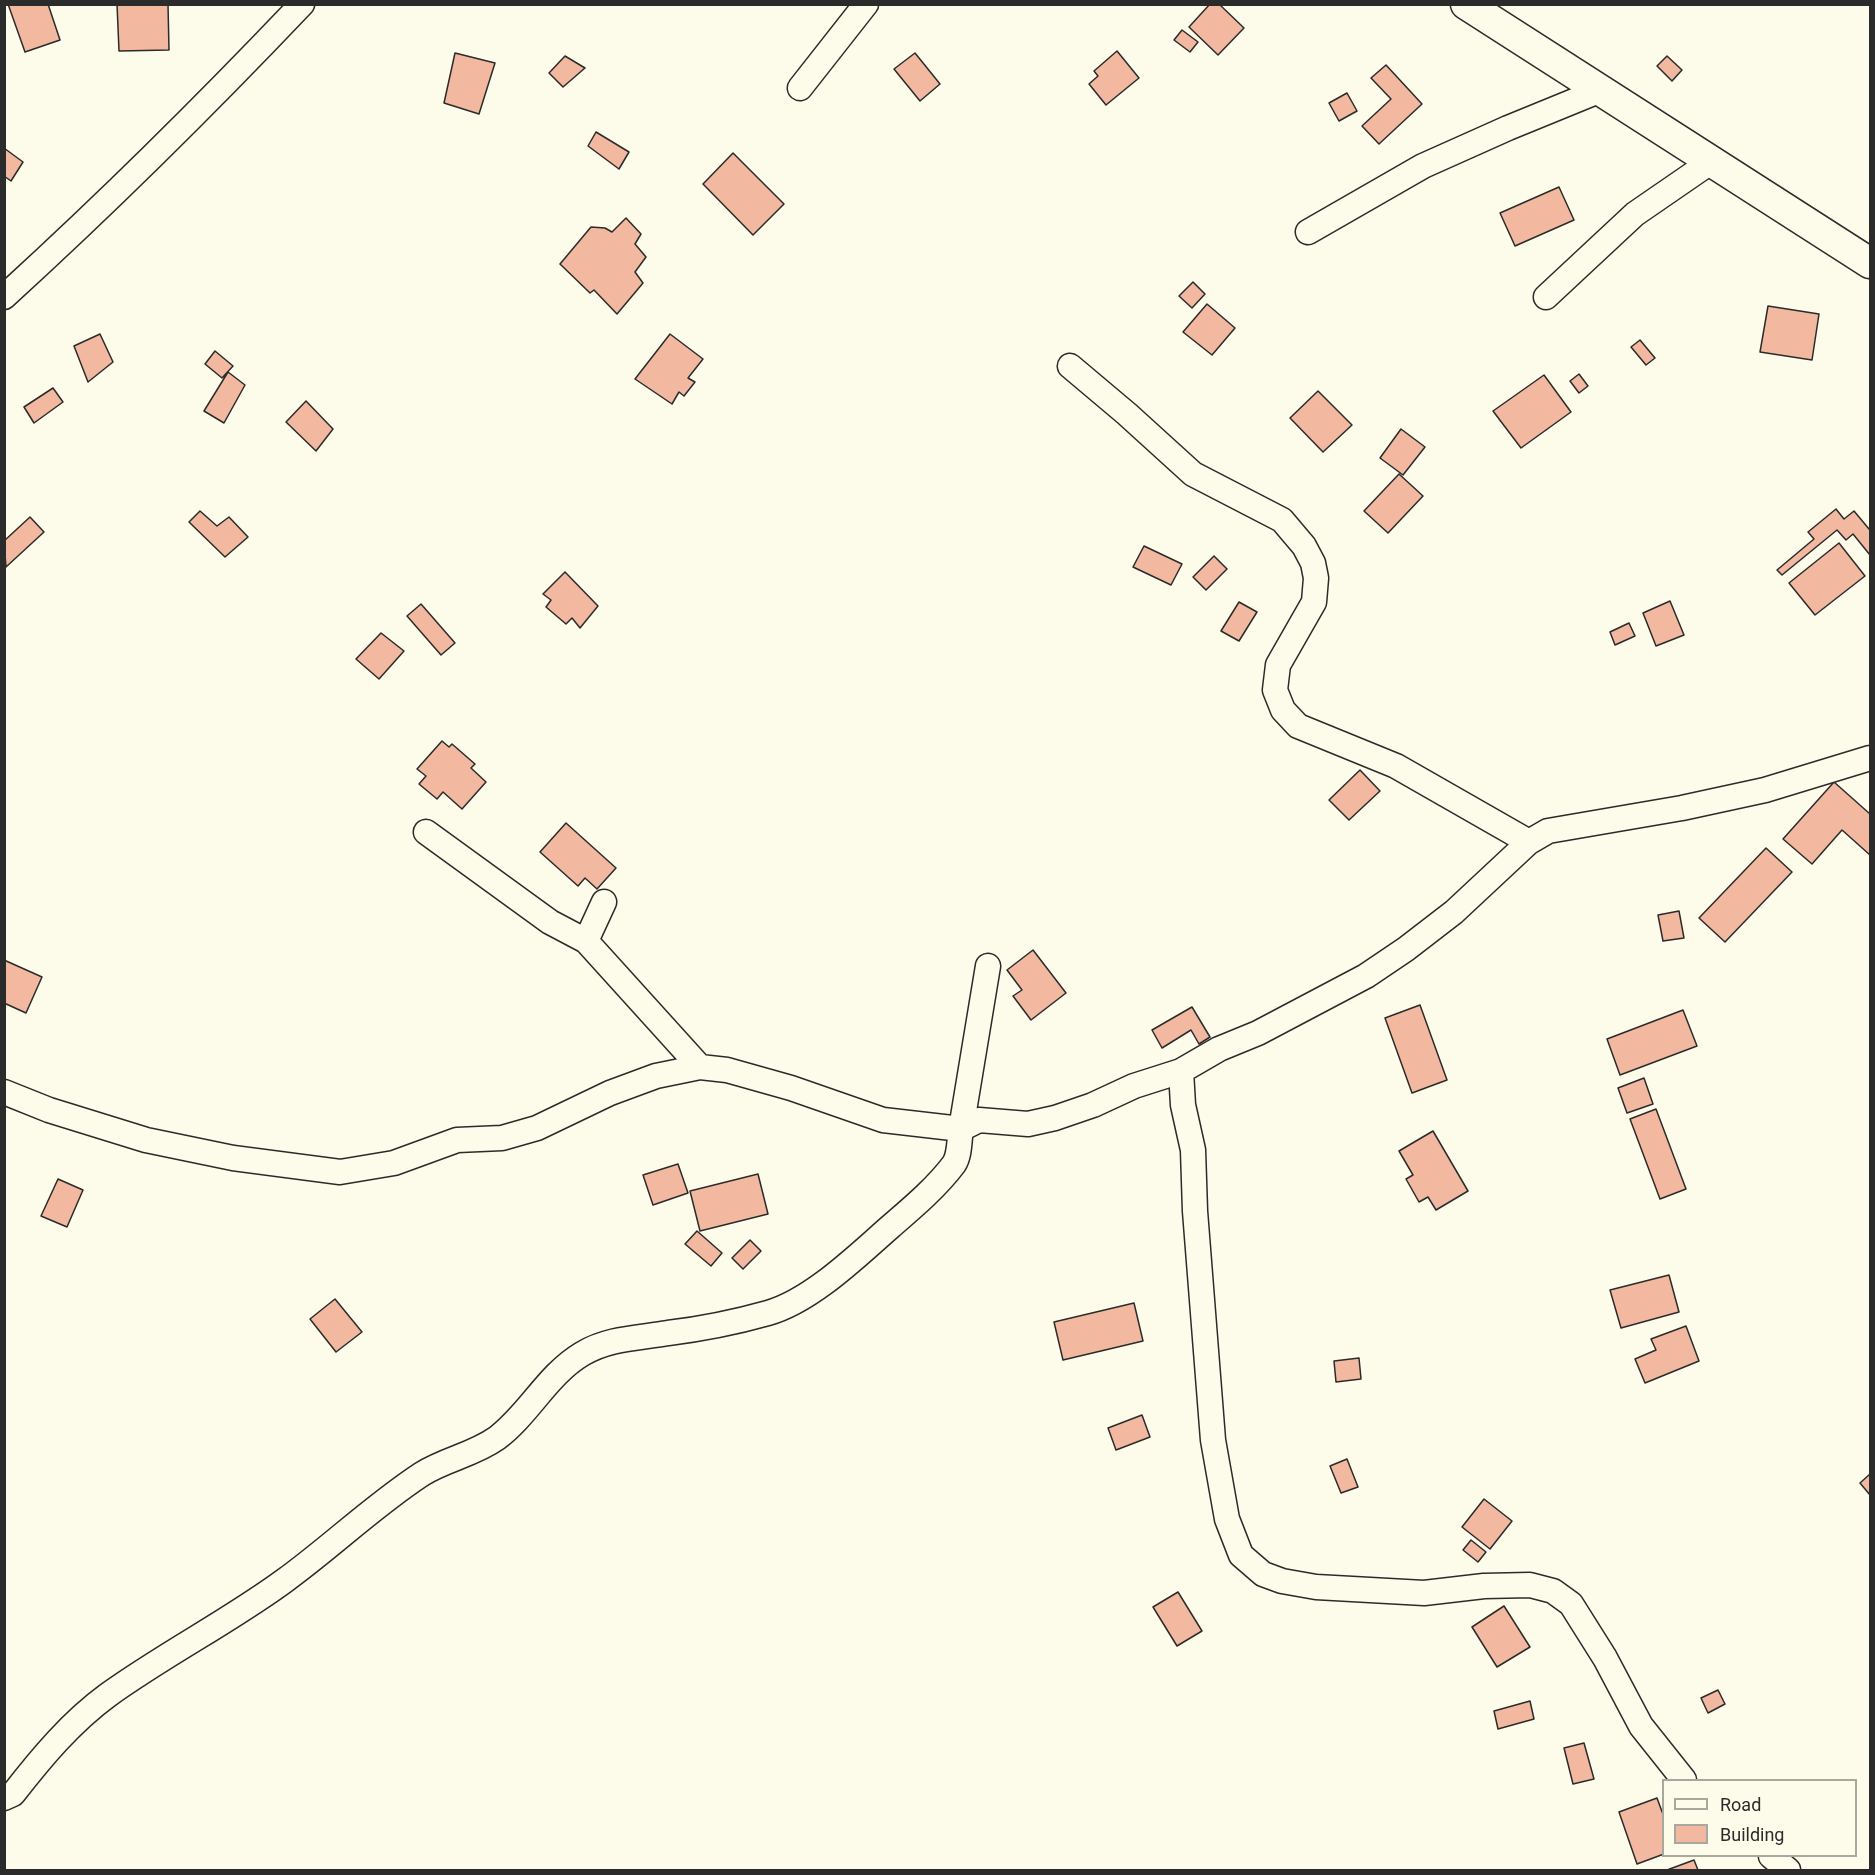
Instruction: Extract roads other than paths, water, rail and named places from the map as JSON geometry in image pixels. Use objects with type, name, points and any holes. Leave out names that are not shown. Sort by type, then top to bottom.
[{"type":"main road","points":[[1466,4],[1870,263]]},
{"type":"street","points":[[4,297],[72,235],[249,60],[302,4]]},
{"type":"street","points":[[800,88],[866,4]]},
{"type":"street","points":[[1308,232],[1423,166],[1601,90]]},
{"type":"street","points":[[1546,297],[1635,214],[1712,161]]},
{"type":"street","points":[[1070,366],[1193,474],[1282,520],[1304,546],[1313,563],[1316,578],[1314,602],[1278,665],[1275,690],[1283,710],[1298,726],[1396,766],[1529,842]]},
{"type":"street","points":[[4,1092],[49,1110],[146,1140],[233,1158],[340,1172],[394,1162],[457,1140],[502,1137],[537,1128],[610,1093],[647,1079],[700,1067],[727,1070],[792,1088],[883,1120],[961,1129],[979,1120],[1028,1124],[1056,1118],[1093,1105],[1134,1086],[1181,1071],[1219,1049],[1258,1033],[1366,976],[1454,912],[1529,842],[1548,831],[1724,799],[1870,758]]},
{"type":"street","points":[[426,832],[550,922],[586,941],[700,1067]]},
{"type":"street","points":[[586,941],[604,902]]},
{"type":"street","points":[[4,1798],[13,1794],[63,1735],[106,1696],[284,1581],[379,1504],[424,1473],[447,1460],[470,1454],[497,1438],[558,1372],[582,1354],[624,1339],[670,1333],[771,1312],[802,1296],[844,1268],[926,1194],[956,1161],[988,966]]},
{"type":"street","points":[[1181,1071],[1183,1105],[1193,1150],[1195,1211],[1213,1440],[1227,1519],[1241,1555],[1263,1574],[1282,1581],[1316,1587],[1424,1593],[1530,1585],[1553,1591],[1572,1604],[1605,1658],[1641,1726],[1683,1779]]},
{"type":"street","points":[[1772,1857],[1788,1870]]}]
